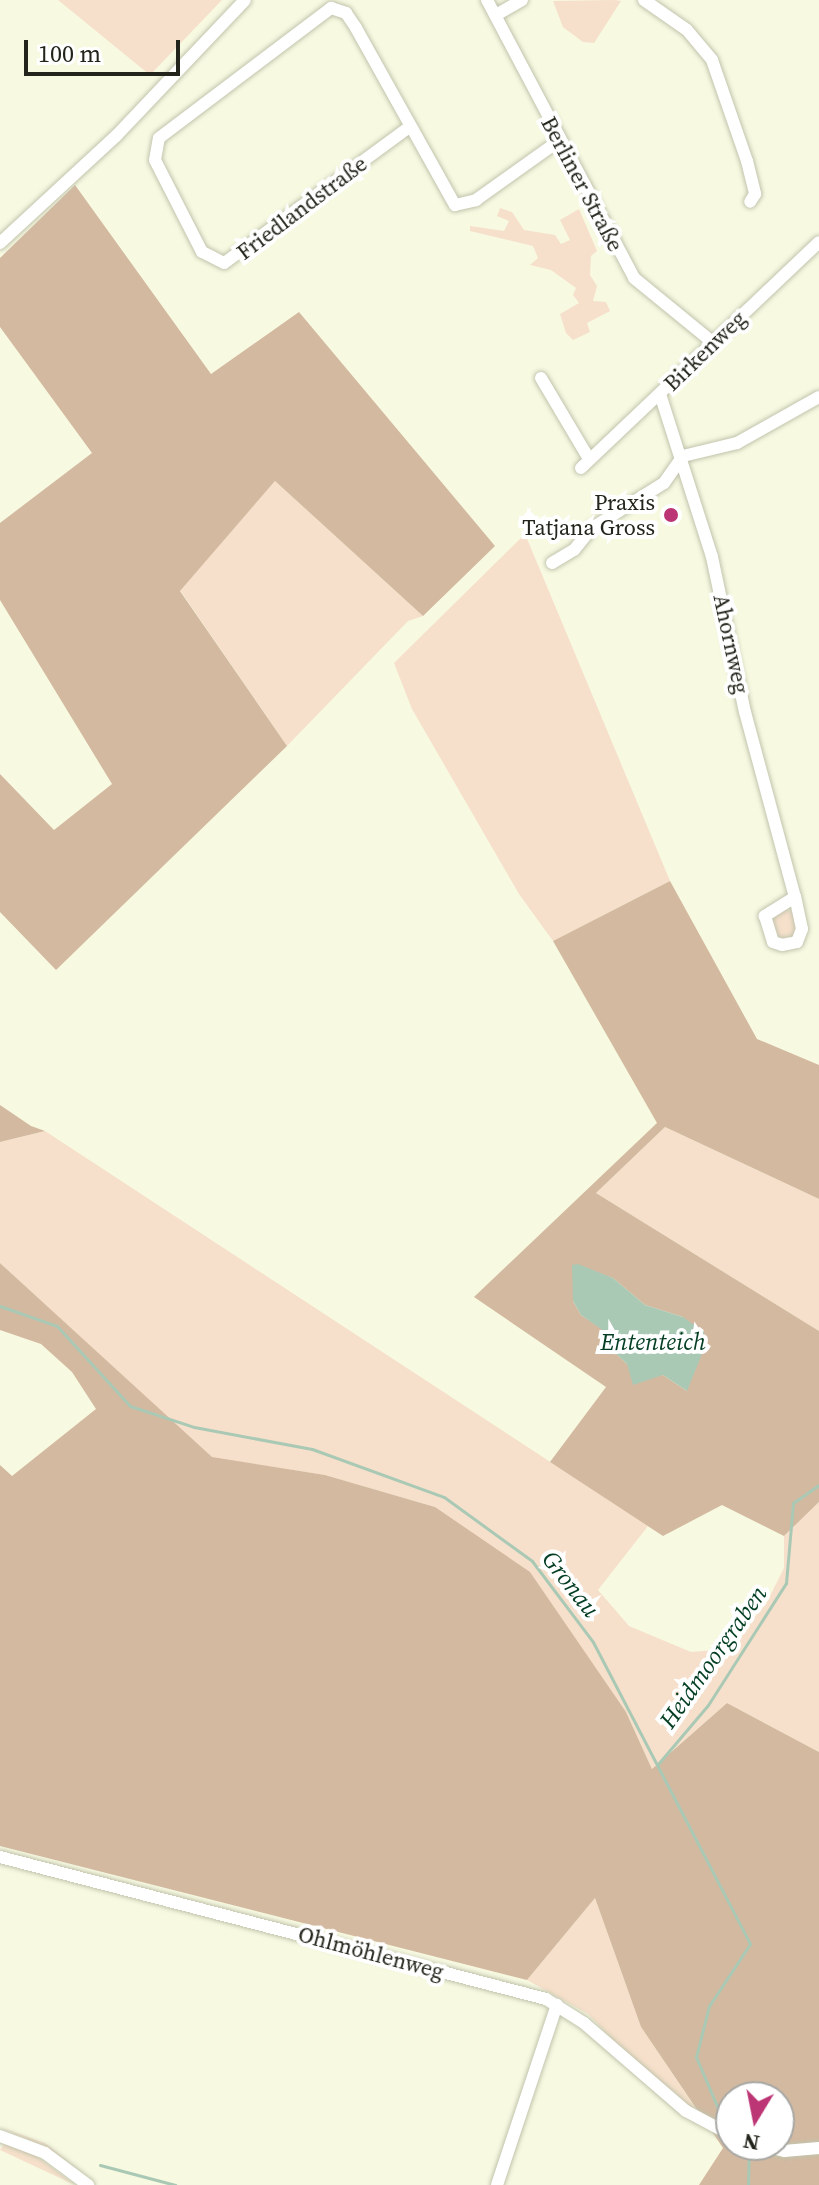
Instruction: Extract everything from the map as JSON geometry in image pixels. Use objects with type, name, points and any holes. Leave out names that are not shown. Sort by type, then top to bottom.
[{"type":"street","points":[[0,243],[116,136],[245,0]]},
{"type":"street","name":"Berliner Straße","points":[[487,0],[634,278],[711,341]]},
{"type":"street","points":[[496,15],[522,0]]},
{"type":"street","points":[[644,0],[687,30],[712,60],[747,161],[755,194],[750,202]]},
{"type":"street","name":"Friedlandstraße","points":[[408,128],[224,263],[202,252],[155,160],[159,138],[331,8],[346,13],[356,28],[408,128],[455,205],[476,200],[560,140]]},
{"type":"street","name":"Birkenweg","points":[[541,378],[585,464],[711,341],[819,242]]},
{"type":"street","name":"Ahornweg","points":[[660,394],[683,456],[795,897]]},
{"type":"street","points":[[552,563],[574,550],[592,528],[664,483],[683,456],[737,443],[819,397]]},
{"type":"street","name":"Ohlmöhlenweg","points":[[0,1857],[557,2005]]},
{"type":"street","points":[[497,2185],[557,2005],[686,2111],[715,2126]]},
{"type":"street","points":[[0,2136],[45,2153],[88,2185]]},
{"type":"street","points":[[795,2150],[819,2148]]},
{"type":"shaded area","points":[[58,0],[222,0],[150,75]]},
{"type":"shaded area","points":[[553,1],[621,1],[594,43],[583,42],[563,27]]},
{"type":"shaded area","points":[[75,185],[211,374],[299,312],[495,546],[423,616],[275,481],[180,591],[287,746],[56,970],[0,912],[0,774],[54,830],[112,784],[0,600],[0,523],[92,453],[0,327],[0,258]]},
{"type":"shaded area","points":[[500,208],[512,212],[524,230],[555,235],[561,244],[570,240],[560,220],[579,209],[597,251],[591,256],[590,275],[597,286],[593,301],[606,302],[610,311],[587,323],[590,332],[573,340],[566,333],[560,314],[579,303],[573,295],[576,288],[551,270],[530,265],[538,258],[533,246],[470,231],[470,226],[504,231],[509,221],[497,216]]},
{"type":"shaded area","points":[[275,481],[423,616],[408,621],[287,746],[180,590]]},
{"type":"shaded area","points":[[525,534],[670,881],[553,941],[519,894],[412,709],[394,663]]},
{"type":"shaded area","points":[[670,881],[757,1039],[819,1065],[819,1199],[665,1127],[596,1193],[819,1331],[819,1502],[784,1536],[722,1505],[663,1536],[550,1462],[606,1387],[474,1297],[657,1123],[553,941]],"holes":[[[573,1265],[613,1278],[645,1305],[683,1317],[687,1391],[663,1375],[627,1364],[611,1349],[602,1329],[581,1315],[573,1301]]]},
{"type":"shaded area","points":[[785,910],[795,914],[799,924],[795,934],[785,938],[775,934],[771,924],[775,914]]},
{"type":"shaded area","points":[[0,1105],[31,1126],[45,1131],[0,1142]]},
{"type":"shaded area","points":[[665,1127],[819,1199],[819,1331],[596,1193]]},
{"type":"shaded area","points":[[45,1131],[648,1526],[598,1590],[629,1626],[691,1652],[727,1649],[766,1604],[784,1568],[784,1536],[819,1502],[819,1752],[727,1703],[652,1769],[626,1712],[435,1507],[325,1475],[212,1458],[0,1263],[0,1142]]},
{"type":"shaded area","points":[[0,1263],[212,1457],[325,1475],[435,1507],[530,1572],[626,1712],[652,1769],[727,1703],[819,1752],[819,2185],[699,2185],[715,2160],[795,2161],[795,2081],[715,2081],[715,2136],[641,2027],[595,1898],[527,1980],[0,1846],[0,1465],[12,1476],[96,1409],[72,1372],[41,1344],[0,1330]]},
{"type":"shaded area","points":[[595,1898],[641,2027],[707,2125],[646,2074],[588,2014],[527,1980]]},
{"type":"shaded area","points":[[0,2127],[45,2143],[78,2169],[48,2148]]},
{"type":"shaded area","points":[[5,2143],[35,2155],[75,2185],[0,2150]]},
{"type":"water","name":"Ententeich","points":[[578,1264],[613,1278],[645,1305],[683,1317],[704,1332],[704,1349],[687,1391],[663,1375],[633,1385],[627,1364],[611,1349],[601,1329],[581,1315],[573,1301],[572,1265]]},
{"type":"waterway","name":"Gronau","points":[[0,1306],[57,1326],[130,1406],[194,1427],[312,1449],[444,1497],[532,1561],[593,1642],[750,1944],[709,2006],[696,2057],[715,2101]]},
{"type":"waterway","name":"Heidmoorgraben","points":[[658,1764],[708,1705],[786,1583],[793,1503],[819,1485]]},
{"type":"waterway","name":"Gronau","points":[[748,2185],[749,2161]]},
{"type":"waterway","points":[[100,2165],[175,2185]]},
{"type":"place","name":"Praxis Tatjana Gross","points":[[671,515]]}]
